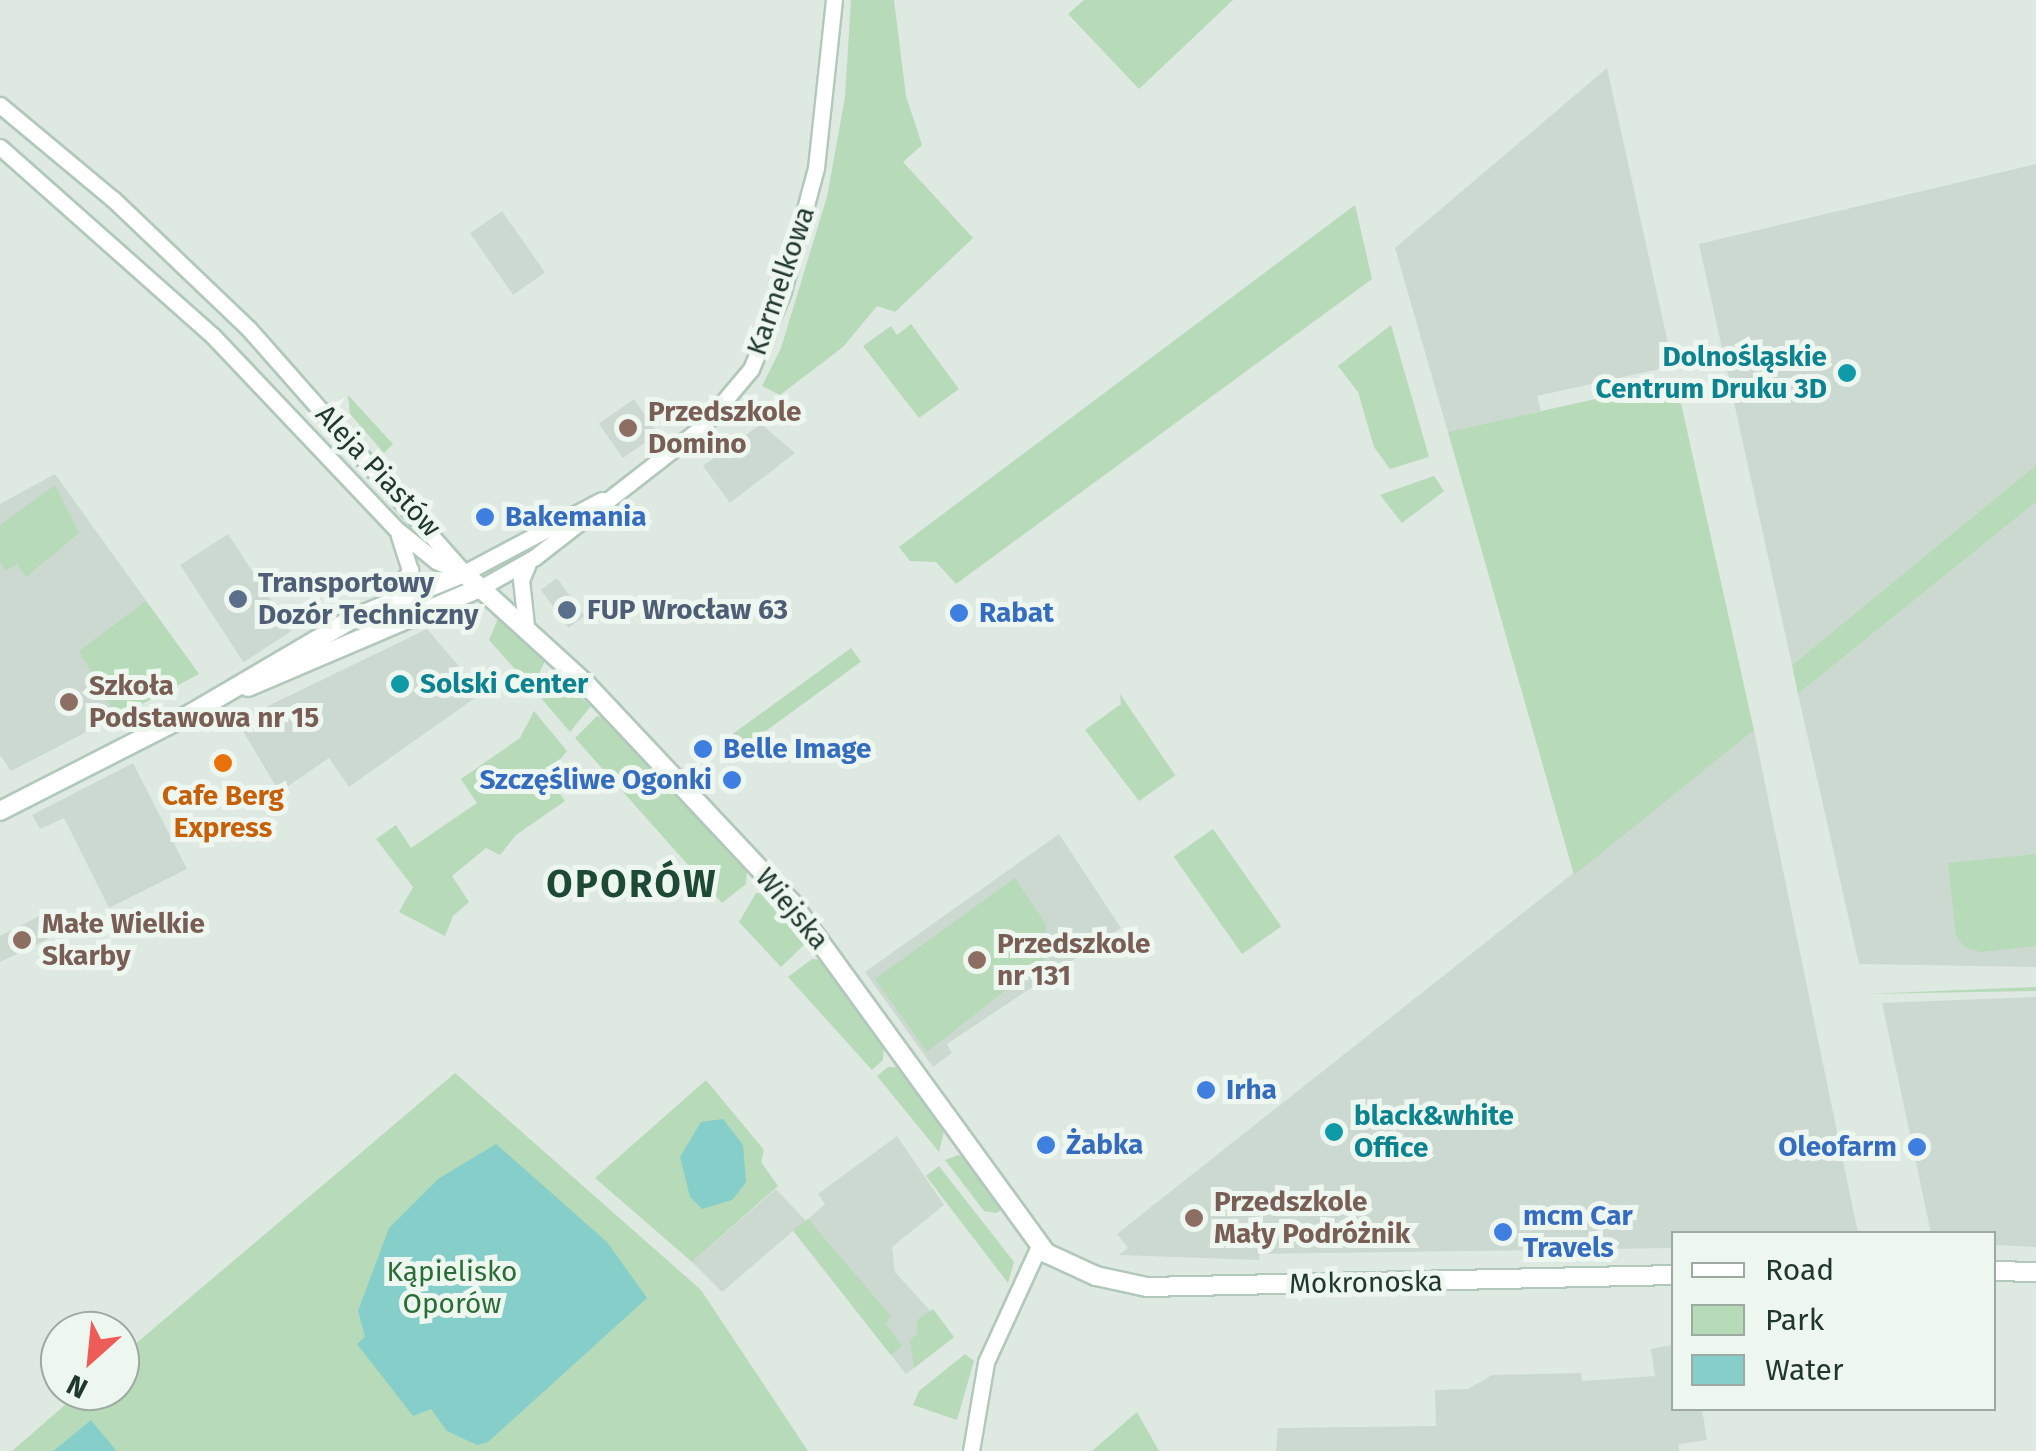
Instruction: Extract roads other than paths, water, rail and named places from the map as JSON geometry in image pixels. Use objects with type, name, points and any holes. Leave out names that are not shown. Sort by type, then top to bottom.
[{"type":"main road","name":"Wiejska","points":[[464,573],[526,625],[791,902],[1039,1246],[1063,1262]]},
{"type":"main road","points":[[222,697],[271,662],[383,606],[464,573]]},
{"type":"main road","points":[[0,811],[222,697],[482,587]]},
{"type":"main road","name":"Mokronoska","points":[[1063,1262],[1156,1287],[1671,1274]]},
{"type":"main road","points":[[1996,1271],[2036,1272]]},
{"type":"street","name":"Karmelkowa","points":[[482,587],[530,560],[702,426],[759,352],[816,168],[834,0]]},
{"type":"street","name":"Aleja Piastów","points":[[0,105],[112,199],[249,329],[464,573]]},
{"type":"street","name":"Aleja Piastów","points":[[0,147],[213,336],[395,528],[436,562],[464,573]]},
{"type":"street","name":"Karmelkowa","points":[[464,573],[608,498]]},
{"type":"street","points":[[383,606],[410,570],[395,528]]},
{"type":"street","points":[[526,625],[521,580],[530,560]]},
{"type":"street","points":[[970,1451],[986,1362],[1039,1246]]},
{"type":"water","points":[[723,1119],[743,1145],[746,1182],[732,1200],[702,1209],[690,1197],[680,1157],[701,1122]]},
{"type":"water","points":[[496,1144],[607,1242],[647,1298],[488,1442],[477,1445],[447,1431],[431,1409],[413,1416],[357,1344],[365,1337],[358,1311],[389,1228],[438,1179]]},
{"type":"water","points":[[91,1420],[117,1451],[53,1451]]},
{"type":"place","name":"Dolnośląskie Centrum Druku 3D","points":[[1847,373]]},
{"type":"place","name":"Przedszkole Domino","points":[[628,428]]},
{"type":"place","name":"Bakemania","points":[[485,517]]},
{"type":"place","name":"Transportowy Dozór Techniczny","points":[[238,599]]},
{"type":"place","name":"FUP Wrocław 63","points":[[567,610]]},
{"type":"place","name":"Rabat","points":[[959,613]]},
{"type":"place","name":"Solski Center","points":[[400,684]]},
{"type":"place","name":"Szkoła Podstawowa nr 15","points":[[69,702]]},
{"type":"place","name":"Belle Image","points":[[703,749]]},
{"type":"place","name":"Cafe Berg Express","points":[[223,763]]},
{"type":"place","name":"Szczęśliwe Ogonki","points":[[732,780]]},
{"type":"place","name":"Małe Wielkie Skarby","points":[[22,940]]},
{"type":"place","name":"Przedszkole nr 131","points":[[977,960]]},
{"type":"place","name":"Irha","points":[[1206,1090]]},
{"type":"place","name":"black&white Office","points":[[1334,1132]]},
{"type":"place","name":"Żabka","points":[[1046,1145]]},
{"type":"place","name":"Oleofarm","points":[[1917,1147]]},
{"type":"place","name":"Przedszkole Mały Podróżnik","points":[[1194,1218]]},
{"type":"place","name":"mcm Car Travels","points":[[1503,1232]]},
{"type":"district","name":"OPORÓW","points":[[632,885]]},
{"type":"park label","name":"Kąpielisko Oporów","points":[[452,1288]]}]
